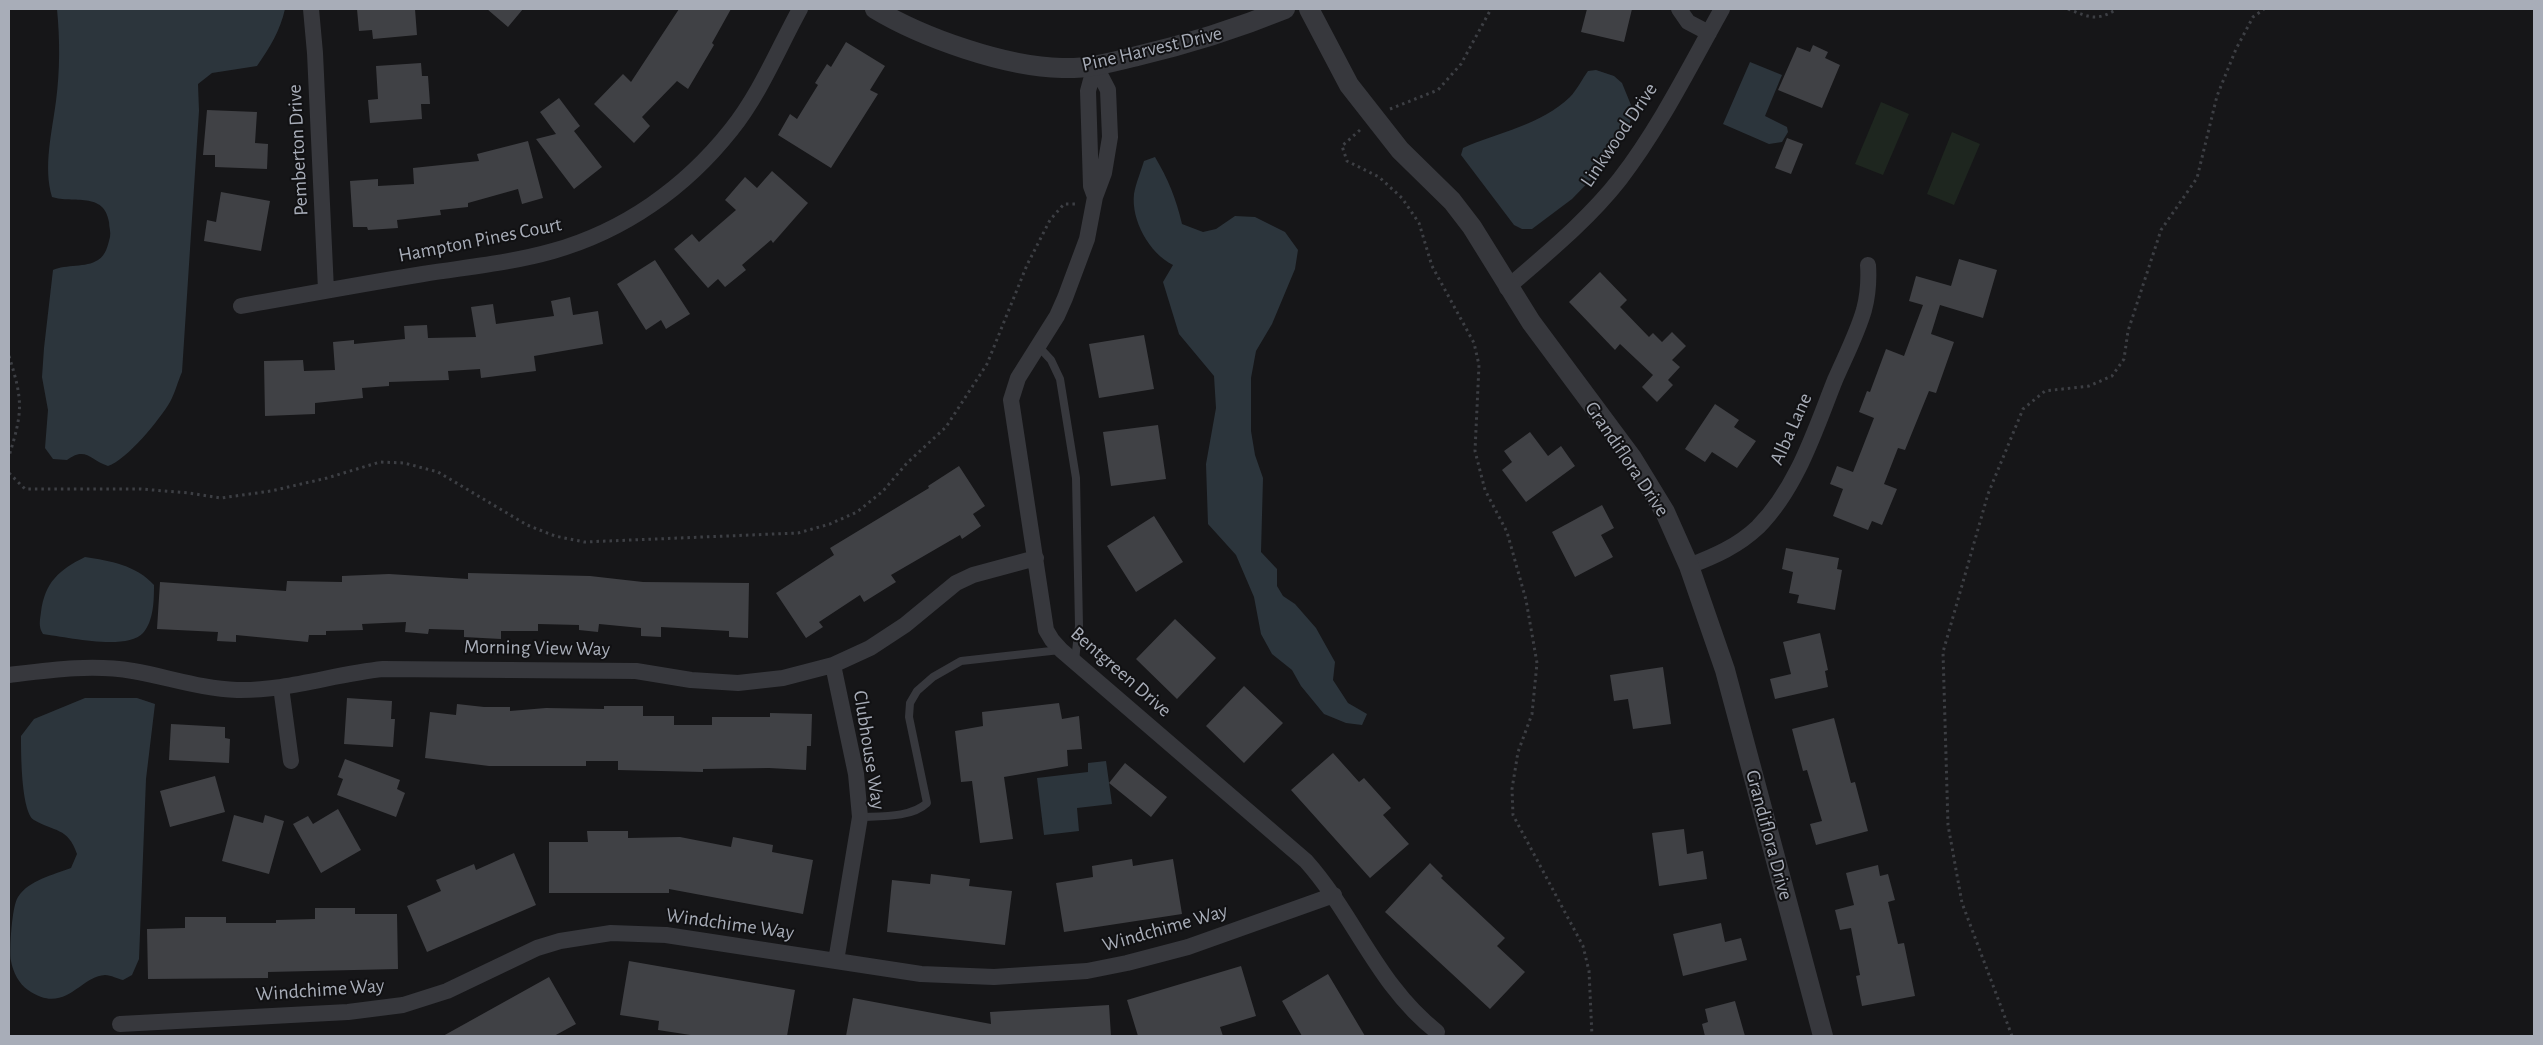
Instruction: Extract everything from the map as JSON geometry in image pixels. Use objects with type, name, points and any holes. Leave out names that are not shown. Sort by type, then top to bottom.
[{"type":"street","name":"Pemberton Drive","points":[[311,9],[315,53],[326,290]]},
{"type":"street","name":"Hampton Pines Court","points":[[241,306],[544,253],[578,242],[632,218],[679,183],[703,162],[732,129],[760,87],[800,9]]},
{"type":"street","name":"Pine Harvest Drive","points":[[875,9],[918,31],[982,53],[1050,68],[1095,65],[1205,39],[1285,9]]},
{"type":"street","name":"Grandiflora Drive","points":[[1309,9],[1349,85],[1400,150],[1452,202],[1472,227],[1507,288],[1632,458],[1665,512],[1690,566],[1725,670],[1823,1036]]},
{"type":"street","points":[[1679,9],[1688,22],[1708,33]]},
{"type":"street","name":"Linkwood Drive","points":[[1507,288],[1556,245],[1602,200],[1620,178],[1654,128],[1722,9]]},
{"type":"street","name":"Bentgreen Drive","points":[[1095,65],[1088,91],[1094,202],[1087,239],[1057,316],[1018,378],[1013,388],[1011,400],[1036,558],[1043,621],[1052,640],[1062,650],[1306,861],[1334,895],[1391,987],[1406,1006],[1437,1032]]},
{"type":"street","name":"Alba Lane","points":[[1690,566],[1721,554],[1741,542],[1759,526],[1784,494],[1806,452],[1864,310],[1869,281],[1868,265]]},
{"type":"street","name":"Morning View Way","points":[[9,675],[63,669],[103,668],[133,671],[218,689],[281,687],[355,672],[423,668],[636,671],[691,680],[738,683],[783,678],[833,665],[870,648],[890,636],[956,583],[973,575],[1036,558]]},
{"type":"street","name":"Clubhouse Way","points":[[833,665],[856,774],[860,817],[836,961]]},
{"type":"street","points":[[281,687],[291,761]]},
{"type":"street","name":"Windchime Way","points":[[120,1024],[348,1012],[403,1005],[447,991],[537,948],[575,938],[611,933],[666,935],[885,970],[962,976],[1026,976],[1087,971],[1173,951],[1334,895]]},
{"type":"lane","points":[[1038,345],[1051,360],[1060,379],[1076,478],[1079,626],[1075,660]]},
{"type":"lane","points":[[860,817],[896,815],[920,809],[927,803],[910,717],[910,703],[916,690],[933,677],[961,661],[1062,650]]},
{"type":"path","points":[[1491,9],[1460,64],[1438,90],[1398,104],[1373,118],[1342,146],[1347,161],[1379,177],[1402,198],[1419,223],[1432,266],[1474,343],[1479,365],[1475,451],[1485,490],[1507,532],[1526,600],[1537,663],[1532,714],[1518,752],[1512,789],[1512,815],[1583,946],[1589,971],[1592,1036]]},
{"type":"path","points":[[2068,9],[2090,18],[2104,17],[2117,9]]},
{"type":"path","points":[[2012,1036],[1962,903],[1948,825],[1943,652],[1988,494],[2023,409],[2045,391],[2089,386],[2112,376],[2124,359],[2128,331],[2161,230],[2197,178],[2217,96],[2236,49],[2253,18],[2264,9]]},
{"type":"path","points":[[9,473],[25,489],[92,487],[141,489],[189,492],[221,498],[308,482],[380,462],[404,463],[438,472],[527,525],[555,536],[584,542],[798,533],[830,524],[857,512],[882,491],[907,463],[946,427],[987,364],[1027,265],[1056,210],[1064,204],[1094,202]]},
{"type":"path","points":[[9,356],[20,398],[20,422],[9,456]]},
{"type":"shaded area","points":[[57,9],[285,9],[274,39],[257,66],[212,73],[198,84],[199,111],[182,372],[172,398],[159,418],[133,448],[108,466],[84,454],[73,456],[67,460],[53,459],[45,448],[48,410],[42,377],[53,270],[88,264],[98,260],[105,253],[110,235],[106,212],[101,206],[86,200],[52,197],[49,186],[49,149],[58,78]]},
{"type":"shaded area","points":[[1750,62],[1782,75],[1765,116],[1787,127],[1788,132],[1782,142],[1769,144],[1723,124]]},
{"type":"shaded area","points":[[1596,70],[1614,76],[1622,83],[1633,110],[1628,131],[1610,160],[1572,199],[1532,229],[1522,229],[1514,225],[1461,155],[1463,148],[1546,115],[1570,97],[1588,71]]},
{"type":"shaded area","points":[[1881,102],[1909,114],[1883,175],[1855,164]]},
{"type":"shaded area","points":[[1952,132],[1980,144],[1954,205],[1927,194]]},
{"type":"shaded area","points":[[1155,157],[1171,189],[1182,224],[1203,232],[1216,229],[1235,216],[1255,217],[1285,232],[1298,250],[1295,269],[1272,324],[1256,351],[1251,378],[1251,431],[1255,455],[1263,478],[1261,552],[1277,569],[1277,586],[1283,596],[1295,604],[1316,628],[1335,662],[1333,680],[1348,703],[1367,714],[1362,725],[1346,723],[1324,714],[1301,686],[1292,670],[1272,654],[1261,634],[1254,597],[1236,555],[1208,524],[1206,464],[1216,408],[1214,376],[1179,334],[1163,282],[1173,265],[1164,260],[1149,244],[1143,235],[1135,214],[1134,194],[1144,161]]},
{"type":"shaded area","points":[[85,557],[113,562],[131,568],[154,585],[151,616],[143,633],[135,638],[124,641],[110,642],[43,634],[40,618],[43,602],[50,585],[61,572]]},
{"type":"shaded area","points":[[85,698],[137,698],[155,704],[146,779],[139,959],[132,975],[123,980],[107,975],[96,977],[71,993],[52,999],[41,997],[28,990],[19,981],[15,973],[10,956],[14,909],[18,897],[28,886],[71,868],[77,854],[65,835],[34,820],[30,815],[24,794],[21,736],[34,719]]},
{"type":"shaded area","points":[[1106,761],[1112,804],[1077,808],[1079,831],[1044,835],[1037,778],[1088,772],[1088,763]]},
{"type":"building","points":[[357,9],[415,9],[417,35],[373,39],[372,30],[359,31]]},
{"type":"building","points":[[487,9],[523,9],[508,27]]},
{"type":"building","points":[[679,9],[731,9],[712,43],[714,45],[688,89],[677,81],[642,117],[650,126],[634,143],[594,104],[623,74],[631,82]]},
{"type":"building","points":[[1587,9],[1632,9],[1624,42],[1581,32]]},
{"type":"building","points":[[846,42],[885,66],[870,90],[878,94],[831,168],[778,135],[790,114],[797,119],[818,85],[815,83],[827,64],[831,67]]},
{"type":"building","points":[[1813,45],[1828,52],[1825,58],[1840,65],[1822,108],[1778,90],[1797,47],[1810,52]]},
{"type":"building","points":[[421,63],[422,76],[428,76],[430,104],[421,104],[422,119],[370,123],[368,100],[378,99],[376,66]]},
{"type":"building","points":[[559,98],[580,126],[574,131],[602,167],[574,189],[536,139],[556,134],[540,112]]},
{"type":"building","points":[[207,110],[257,112],[255,143],[268,144],[267,169],[215,167],[215,155],[203,155]]},
{"type":"building","points":[[1787,138],[1803,144],[1791,174],[1775,168]]},
{"type":"building","points":[[528,141],[543,198],[522,204],[518,189],[468,203],[468,207],[440,210],[441,215],[397,220],[398,228],[368,230],[367,227],[353,227],[350,181],[378,179],[378,186],[414,184],[413,168],[479,161],[477,154]]},
{"type":"building","points":[[772,171],[808,203],[773,243],[771,240],[742,265],[746,270],[725,287],[718,279],[708,288],[674,249],[692,234],[699,242],[736,210],[725,200],[745,177],[757,188]]},
{"type":"building","points":[[221,192],[270,201],[261,251],[204,241],[207,220],[216,222]]},
{"type":"building","points":[[1959,259],[1997,270],[1983,318],[1940,305],[1931,334],[1954,342],[1936,393],[1929,391],[1905,450],[1898,448],[1884,484],[1897,489],[1882,525],[1872,521],[1868,530],[1833,516],[1843,489],[1830,484],[1837,466],[1853,472],[1874,418],[1859,412],[1867,391],[1870,392],[1886,349],[1904,356],[1923,305],[1909,301],[1916,276],[1951,286]]},
{"type":"building","points":[[655,260],[690,314],[666,329],[661,320],[646,330],[617,284]]},
{"type":"building","points":[[1600,272],[1627,300],[1620,307],[1649,337],[1653,333],[1662,342],[1672,332],[1686,346],[1672,360],[1680,367],[1668,380],[1673,385],[1657,402],[1642,387],[1653,375],[1620,344],[1615,350],[1569,302]]},
{"type":"building","points":[[570,297],[573,315],[598,311],[603,344],[534,356],[536,371],[481,378],[480,369],[448,371],[449,380],[389,382],[389,386],[362,388],[363,398],[315,403],[315,414],[265,416],[264,361],[303,360],[304,371],[335,370],[333,342],[354,340],[354,344],[405,339],[404,326],[427,325],[428,338],[476,337],[471,307],[493,304],[496,324],[554,316],[551,301]]},
{"type":"building","points":[[1144,335],[1154,389],[1099,398],[1089,344]]},
{"type":"building","points":[[1715,404],[1739,420],[1734,427],[1756,441],[1737,468],[1712,452],[1705,462],[1685,449]]},
{"type":"building","points":[[1158,425],[1166,479],[1111,486],[1103,432]]},
{"type":"building","points":[[1530,432],[1548,456],[1561,446],[1575,466],[1526,502],[1502,470],[1512,462],[1504,451]]},
{"type":"building","points":[[959,466],[985,506],[973,514],[981,526],[962,539],[960,535],[891,575],[896,582],[864,602],[860,595],[819,622],[823,627],[806,638],[776,593],[834,555],[830,548],[929,488],[928,486]]},
{"type":"building","points":[[1602,505],[1614,528],[1601,535],[1613,557],[1575,577],[1552,532]]},
{"type":"building","points":[[1154,516],[1183,562],[1136,592],[1107,546]]},
{"type":"building","points":[[1786,548],[1839,558],[1837,569],[1842,570],[1835,610],[1797,603],[1799,595],[1789,593],[1793,572],[1782,569]]},
{"type":"building","points":[[468,573],[590,576],[643,582],[749,583],[748,638],[729,637],[729,631],[661,627],[661,637],[641,636],[641,628],[599,624],[598,632],[579,630],[579,625],[538,624],[538,631],[501,631],[501,639],[464,637],[464,630],[429,629],[428,634],[405,632],[406,622],[362,624],[363,630],[326,631],[326,635],[309,635],[308,642],[236,635],[236,642],[217,641],[218,632],[157,629],[160,582],[286,591],[287,581],[342,582],[342,576],[389,574],[468,579]]},
{"type":"building","points":[[1175,619],[1216,658],[1177,699],[1136,659]]},
{"type":"building","points":[[1820,633],[1828,670],[1825,671],[1828,687],[1775,699],[1770,679],[1791,674],[1783,642]]},
{"type":"building","points":[[1663,667],[1671,724],[1633,729],[1628,699],[1614,701],[1610,675]]},
{"type":"building","points":[[1244,686],[1283,723],[1244,763],[1206,726]]},
{"type":"building","points":[[347,698],[392,701],[391,719],[395,719],[393,747],[344,744]]},
{"type":"building","points":[[1059,703],[1062,719],[1079,716],[1082,749],[1067,750],[1068,766],[1004,777],[1013,839],[980,843],[972,781],[961,782],[955,731],[983,726],[982,712]]},
{"type":"building","points":[[457,704],[510,707],[510,711],[546,708],[604,709],[604,706],[643,706],[643,716],[674,716],[674,725],[712,725],[712,717],[770,717],[770,713],[812,714],[811,746],[807,746],[806,770],[769,768],[703,769],[703,772],[618,770],[618,761],[586,761],[586,766],[489,766],[425,758],[430,712],[456,715]]},
{"type":"building","points":[[1834,718],[1851,783],[1855,782],[1868,831],[1816,845],[1810,824],[1822,821],[1807,770],[1803,771],[1792,729]]},
{"type":"building","points":[[171,724],[225,727],[225,738],[230,739],[229,763],[169,760]]},
{"type":"building","points":[[1333,753],[1359,782],[1364,778],[1391,808],[1383,815],[1409,844],[1370,878],[1291,790]]},
{"type":"building","points":[[345,759],[400,780],[397,789],[405,793],[396,817],[337,795],[343,779],[338,777]]},
{"type":"building","points":[[1125,763],[1167,797],[1151,817],[1109,783]]},
{"type":"building","points":[[215,776],[225,812],[170,827],[160,791]]},
{"type":"building","points":[[338,809],[361,850],[321,873],[293,824],[308,816],[313,824]]},
{"type":"building","points":[[234,815],[263,823],[265,815],[284,821],[269,874],[222,861]]},
{"type":"building","points":[[1684,829],[1687,854],[1703,851],[1707,879],[1659,886],[1652,833]]},
{"type":"building","points":[[587,831],[628,831],[628,838],[680,837],[731,847],[733,837],[773,845],[772,852],[813,860],[803,914],[669,889],[669,893],[549,893],[549,842],[588,842]]},
{"type":"building","points":[[514,853],[536,905],[427,952],[407,906],[441,891],[436,880],[474,864],[476,870]]},
{"type":"building","points":[[1132,859],[1133,866],[1173,859],[1182,914],[1064,932],[1056,883],[1093,877],[1092,866]]},
{"type":"building","points":[[1430,863],[1443,876],[1441,878],[1505,938],[1497,946],[1525,972],[1490,1009],[1385,912]]},
{"type":"building","points":[[1878,865],[1880,876],[1888,874],[1895,900],[1888,902],[1898,944],[1904,943],[1915,996],[1862,1006],[1856,976],[1860,975],[1851,928],[1840,930],[1835,910],[1854,905],[1846,873]]},
{"type":"building","points":[[931,874],[970,879],[969,886],[1012,891],[1005,945],[887,932],[892,880],[930,884]]},
{"type":"building","points":[[315,908],[355,908],[355,914],[397,914],[398,969],[268,972],[268,978],[148,979],[147,929],[185,928],[185,917],[226,917],[226,923],[276,923],[276,920],[315,919]]},
{"type":"building","points":[[1721,923],[1725,942],[1741,938],[1747,960],[1683,976],[1673,934]]},
{"type":"building","points":[[629,961],[795,990],[787,1036],[697,1036],[658,1030],[659,1021],[620,1015]]},
{"type":"building","points":[[1241,966],[1256,1016],[1220,1027],[1223,1036],[1138,1036],[1127,1000]]},
{"type":"building","points":[[1328,974],[1365,1036],[1302,1036],[1282,1001]]},
{"type":"building","points":[[549,977],[576,1024],[554,1036],[443,1036]]},
{"type":"building","points":[[853,998],[991,1024],[990,1012],[1109,1005],[1111,1036],[846,1036]]},
{"type":"building","points":[[1735,1001],[1745,1036],[1705,1036],[1702,1024],[1708,1022],[1705,1009]]}]
